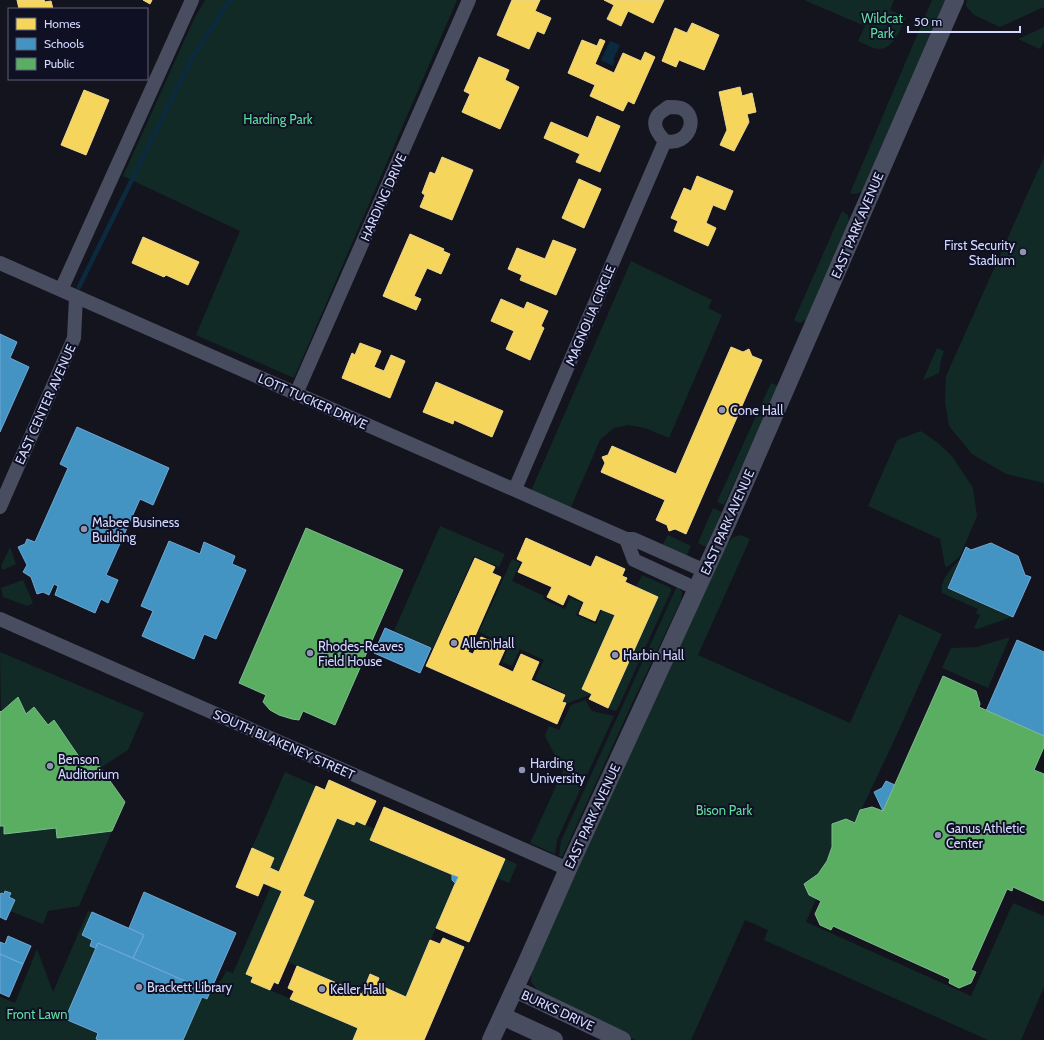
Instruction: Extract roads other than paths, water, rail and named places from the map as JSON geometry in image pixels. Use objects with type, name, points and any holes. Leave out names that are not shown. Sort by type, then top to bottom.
[{"type":"street","points":[[61,290],[192,0]]},
{"type":"street","name":"HARDING DRIVE","points":[[296,394],[469,0]]},
{"type":"street","name":"EAST PARK AVENUE","points":[[491,1040],[701,580],[955,0]]},
{"type":"street","name":"MAGNOLIA CIRCLE","points":[[514,490],[665,141]]},
{"type":"street","name":"LOTT TUCKER DRIVE","points":[[0,263],[514,490],[628,543],[701,580]]},
{"type":"street","name":"EAST CENTER AVENUE","points":[[0,507],[74,338],[76,297]]},
{"type":"street","name":"SOUTH BLAKENEY STREET","points":[[0,619],[568,869]]},
{"type":"street","name":"BURKS DRIVE","points":[[515,989],[622,1040]]},
{"type":"street","points":[[502,1016],[554,1040]]},
{"type":"water","points":[[610,41],[620,45],[613,60],[615,61],[613,66],[601,60]]},
{"type":"waterway","points":[[79,287],[193,56],[230,0]]},
{"type":"place","name":"First Security Stadium","points":[[1023,252]]},
{"type":"place","name":"Cone Hall","points":[[722,410]]},
{"type":"place","name":"Mabee Business Building","points":[[84,529]]},
{"type":"place","name":"Allen Hall","points":[[454,643]]},
{"type":"place","name":"Rhodes-Reaves Field House","points":[[310,653]]},
{"type":"place","name":"Harbin Hall","points":[[615,655]]},
{"type":"place","name":"Benson Auditorium","points":[[50,766]]},
{"type":"place","name":"Harding University","points":[[522,770]]},
{"type":"place","name":"Ganus Athletic Center","points":[[938,835]]},
{"type":"place","name":"Brackett Library","points":[[139,987]]},
{"type":"place","name":"Keller Hall","points":[[322,989]]},
{"type":"park label","name":"Wildcat Park","points":[[882,26]]},
{"type":"park label","name":"Harding Park","points":[[278,119]]},
{"type":"park label","name":"Bison Park","points":[[724,810]]},
{"type":"park label","name":"Front Lawn","points":[[37,1014]]}]
